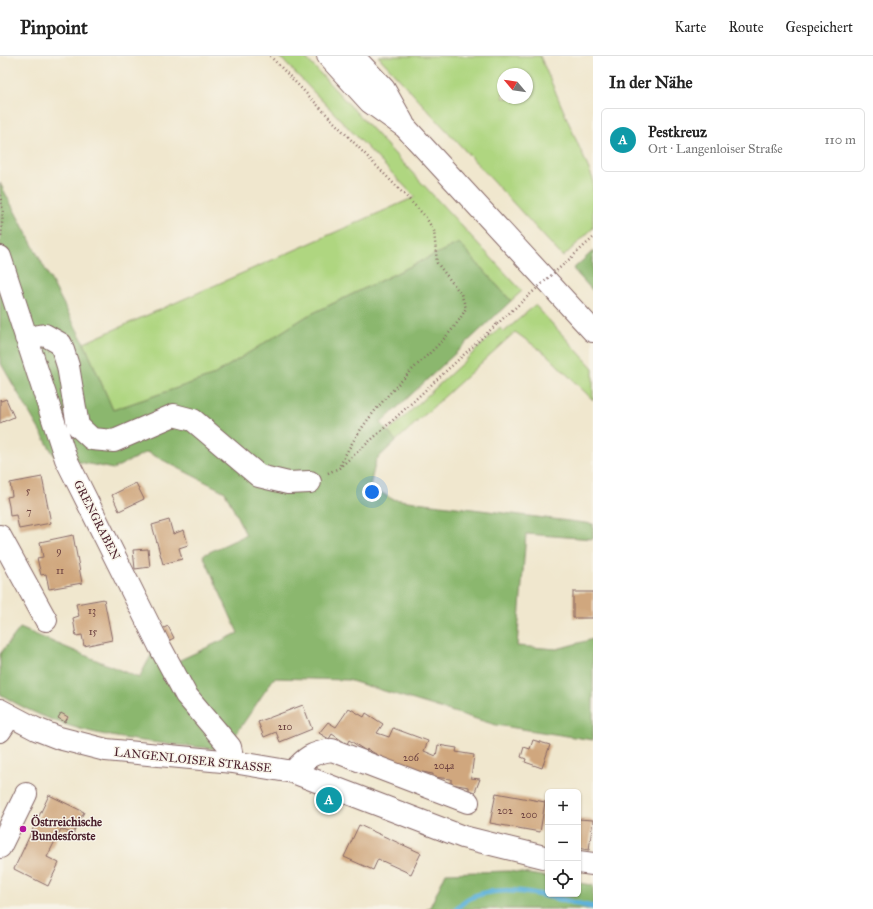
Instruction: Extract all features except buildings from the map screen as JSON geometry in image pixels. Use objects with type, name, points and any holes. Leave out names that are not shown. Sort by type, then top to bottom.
[{"type":"street","points":[[328,56],[370,102],[405,128],[593,331]]},
{"type":"street","points":[[354,56],[384,89],[405,128]]},
{"type":"street","name":"GRENGRABEN","points":[[0,250],[26,338],[66,459],[159,645],[183,688],[230,747],[233,762]]},
{"type":"street","points":[[26,338],[45,335],[61,344],[68,366],[78,426],[92,439],[114,441],[174,415],[193,420],[259,476],[288,483],[310,482]]},
{"type":"street","points":[[0,536],[46,620]]},
{"type":"street","name":"LANGENLOISER STRASSE","points":[[3,719],[59,738],[106,750],[233,762],[293,772],[463,837],[545,857]]},
{"type":"street","points":[[293,772],[302,762],[314,753],[332,750],[468,802]]},
{"type":"street","points":[[0,847],[26,794]]},
{"type":"street","points":[[581,862],[593,864]]},
{"type":"path","points":[[270,56],[425,216],[434,231],[437,264],[461,294],[466,308],[459,323],[405,377],[358,433],[339,468]]},
{"type":"path","points":[[0,195],[3,212],[0,250]]},
{"type":"path","points":[[310,482],[339,468],[593,238]]},
{"type":"green space","points":[[279,56],[304,56],[522,291],[511,301],[459,243],[307,316],[212,376],[113,410],[84,343],[415,197]]},
{"type":"green space","points":[[378,56],[540,56],[593,179],[593,228],[563,257]]},
{"type":"green space","points":[[0,183],[84,343],[113,410],[212,376],[307,316],[459,243],[511,301],[381,423],[396,441],[376,460],[370,486],[392,499],[593,524],[593,539],[526,534],[517,646],[557,649],[593,639],[593,740],[496,725],[348,680],[274,678],[232,740],[219,749],[133,740],[79,729],[26,709],[0,694],[0,654],[20,628],[139,678],[155,648],[165,667],[238,633],[203,555],[246,535],[225,492],[147,452],[113,469],[55,457],[0,362]]},
{"type":"green space","points":[[593,251],[593,291],[573,269]]},
{"type":"green space","points":[[535,305],[593,368],[593,400],[546,354],[515,332],[396,441],[388,432],[500,328],[504,332]]},
{"type":"green space","points":[[509,871],[545,877],[545,897],[581,897],[581,883],[593,885],[593,909],[425,909],[430,907],[446,873]]},
{"type":"waterway","points":[[456,909],[468,899],[498,891],[530,893],[593,907]]},
{"type":"place","name":"Pestkreuz","points":[[329,800]]},
{"type":"place","name":"Östrreichische Bundesforste","points":[[23,829]]}]
